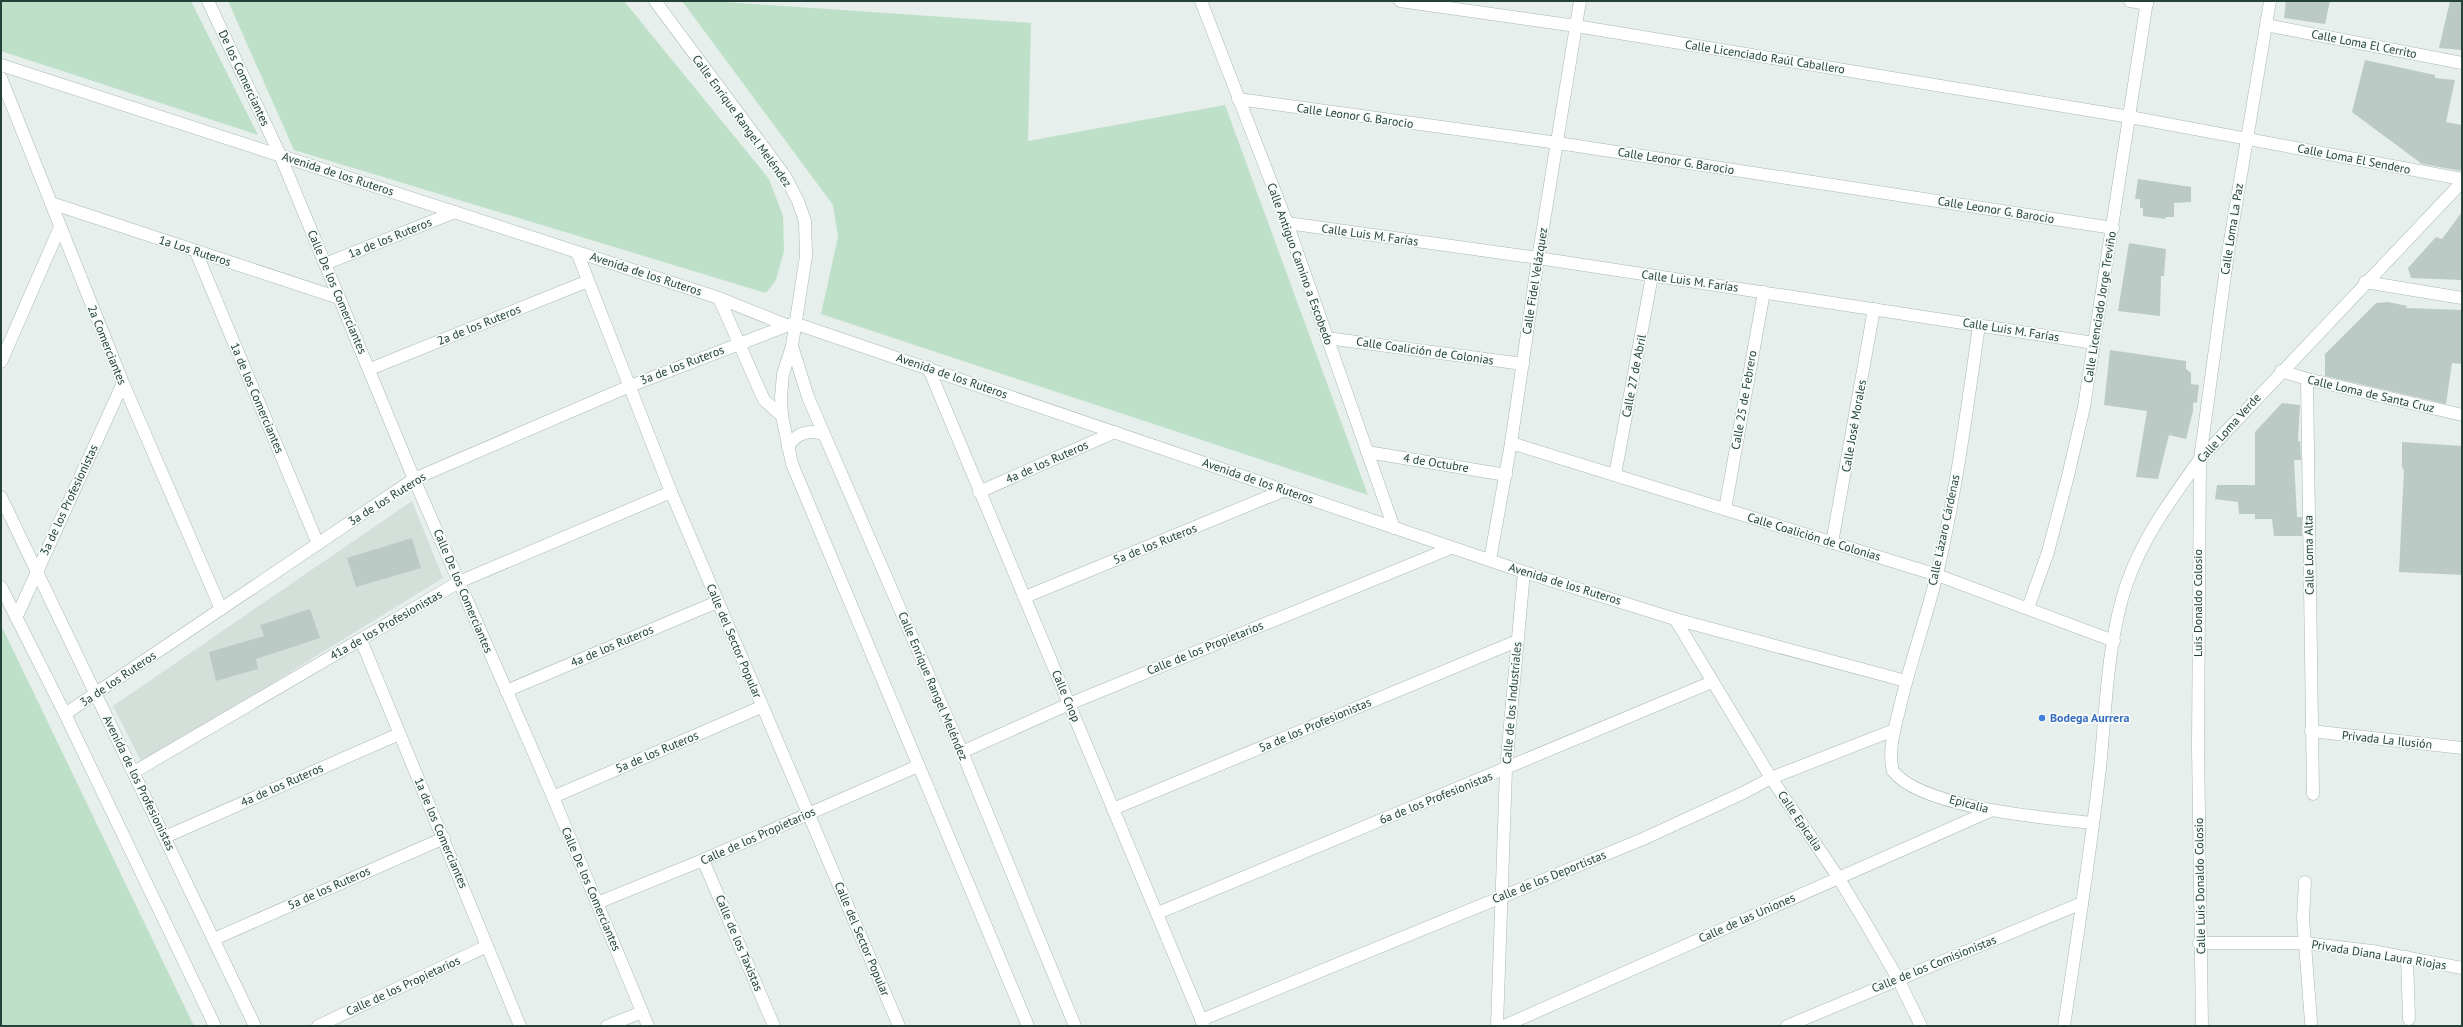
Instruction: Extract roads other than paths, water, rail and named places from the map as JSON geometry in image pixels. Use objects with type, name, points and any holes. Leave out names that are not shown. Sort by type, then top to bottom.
[{"type":"street","name":"De los Comerciantes","points":[[208,1],[280,155]]},
{"type":"street","name":"Calle Enrique Rangel Meléndez","points":[[655,1],[784,176],[798,201],[805,221],[806,249],[790,324],[792,346],[808,398],[962,752],[1075,1026]]},
{"type":"street","name":"Calle Antiguo Camino a Escobedo","points":[[1201,1],[1238,100],[1287,223],[1394,528]]},
{"type":"street","name":"Calle Licenciado Raúl Caballero","points":[[1400,1],[1576,26],[2130,117],[2246,138]]},
{"type":"street","name":"Calle Fidel Velázquez","points":[[1490,560],[1506,475],[1538,258],[1580,1]]},
{"type":"street","points":[[2130,1],[2147,2]]},
{"type":"street","name":"Calle Loma La Paz","points":[[2200,458],[2246,138],[2270,1]]},
{"type":"street","name":"Calle Licenciado Jorge Treviño","points":[[2028,608],[2048,552],[2084,407],[2147,2]]},
{"type":"street","name":"Calle Loma El Cerrito","points":[[2266,25],[2462,63]]},
{"type":"street","name":"Avenida de los Ruteros","points":[[1,65],[719,298],[790,324],[928,367],[1524,572],[1675,618],[1906,681]]},
{"type":"street","name":"2a Comerciantes","points":[[2,87],[51,203],[123,383],[221,609]]},
{"type":"street","name":"Calle Leonor G. Barocio","points":[[1238,100],[1558,143],[2113,228]]},
{"type":"street","name":"Calle Loma El Sendero","points":[[2246,138],[2462,180]]},
{"type":"street","name":"Calle De los Comerciantes","points":[[280,155],[370,369],[414,479],[553,797],[648,1026]]},
{"type":"street","name":"Calle Loma Verde","points":[[2093,823],[2114,640],[2127,584],[2142,546],[2164,508],[2200,458],[2462,180]]},
{"type":"street","name":"1a Los Ruteros","points":[[51,203],[339,298]]},
{"type":"street","name":"1a de los Ruteros","points":[[325,264],[455,212]]},
{"type":"street","name":"Calle Luis M. Farías","points":[[1287,223],[1538,258],[2094,343]]},
{"type":"street","points":[[1,362],[60,227]]},
{"type":"street","name":"1a de los Comerciantes","points":[[196,252],[318,544]]},
{"type":"street","name":"Calle del Sector Popular","points":[[577,252],[671,492],[761,707],[899,1026]]},
{"type":"street","name":"Calle 27 de Abril","points":[[1615,475],[1652,276]]},
{"type":"street","name":"2a de los Ruteros","points":[[370,369],[588,281]]},
{"type":"street","points":[[2365,282],[2462,298]]},
{"type":"street","name":"Calle 25 de Febrero","points":[[1725,509],[1764,292]]},
{"type":"street","points":[[719,298],[764,400],[782,416]]},
{"type":"street","name":"Calle José Morales","points":[[1832,543],[1874,309]]},
{"type":"street","name":"3a de los Ruteros","points":[[65,714],[414,479],[630,386],[790,324]]},
{"type":"street","name":"Calle Lázaro Cárdenas","points":[[1894,730],[1906,681],[1937,575],[1950,510],[1979,326]]},
{"type":"street","name":"Calle Coalición de Colonias","points":[[1327,338],[1522,364]]},
{"type":"street","name":"Calle Enrique Rangel Meléndez","points":[[792,346],[783,374],[782,416],[788,447],[799,483],[1028,1026]]},
{"type":"street","name":"Calle Cnop","points":[[928,367],[979,492],[1025,597],[1203,1023]]},
{"type":"street","name":"Calle Loma de Santa Cruz","points":[[2281,371],[2307,379],[2462,415]]},
{"type":"street","name":"Calle Loma Alta","points":[[2307,379],[2312,794]]},
{"type":"street","name":"3a de los Profesionistas","points":[[16,618],[123,383]]},
{"type":"street","points":[[788,447],[793,438],[803,433],[814,431],[824,434]]},
{"type":"street","name":"4a de los Ruteros","points":[[979,492],[1115,432]]},
{"type":"street","name":"Calle Coalición de Colonias","points":[[1511,443],[1937,575],[2114,640]]},
{"type":"street","name":"4 de Octubre","points":[[1367,452],[1506,475]]},
{"type":"street","name":"Luis Donaldo Colosio","points":[[2198,747],[2200,458]]},
{"type":"street","name":"5a de los Ruteros","points":[[1025,597],[1285,490]]},
{"type":"street","name":"41a de los Profesionistas","points":[[134,772],[459,582],[671,492]]},
{"type":"street","name":"Avenida de los Profesionistas","points":[[1,497],[36,573],[96,693],[255,1026]]},
{"type":"street","name":"Calle de los Propietarios","points":[[962,752],[1069,704],[1451,548]]},
{"type":"street","name":"Calle de los Industriales","points":[[1497,1026],[1506,769],[1524,572]]},
{"type":"street","points":[[1,587],[65,714],[215,1026]]},
{"type":"street","name":"4a de los Ruteros","points":[[506,691],[717,602]]},
{"type":"street","name":"Calle Epicalia","points":[[1675,618],[1712,682],[1771,778],[1838,877],[1898,978],[1921,1026]]},
{"type":"street","name":"1a de los Comerciantes","points":[[361,640],[399,734],[444,838],[520,1026]]},
{"type":"street","name":"5a de los Profesionistas","points":[[1113,809],[1517,640]]},
{"type":"street","name":"6a de los Profesionistas","points":[[1158,913],[1712,682]]},
{"type":"street","name":"5a de los Ruteros","points":[[553,797],[761,707]]},
{"type":"street","name":"Calle de los Deportistas","points":[[1203,1023],[1501,897],[1643,839],[1743,794],[1771,778],[1894,730]]},
{"type":"street","name":"Epicalia","points":[[1894,730],[1891,764],[1898,778],[1906,784],[1938,796],[1990,811],[2093,823]]},
{"type":"street","name":"Privada La Ilusión","points":[[2311,731],[2462,748]]},
{"type":"street","name":"4a de los Ruteros","points":[[165,837],[399,734]]},
{"type":"street","name":"Calle Luis Donaldo Colosio","points":[[2198,747],[2202,1026]]},
{"type":"street","name":"Calle de los Propietarios","points":[[597,903],[703,860],[918,766]]},
{"type":"street","name":"Calle de las Uniones","points":[[1504,1026],[1990,811]]},
{"type":"street","points":[[2064,1026],[2093,823]]},
{"type":"street","name":"5a de los Ruteros","points":[[214,938],[444,838]]},
{"type":"street","name":"Calle de los Taxistas","points":[[703,860],[774,1026]]},
{"type":"street","points":[[2305,882],[2304,943],[2311,1022]]},
{"type":"street","name":"Calle de los Comisionistas","points":[[1787,1026],[1898,978],[2082,903]]},
{"type":"street","name":"Privada Diana Laura Riojas","points":[[2200,943],[2304,943],[2407,957],[2462,968]]},
{"type":"street","name":"Calle de los Propietarios","points":[[318,1026],[487,946]]},
{"type":"street","points":[[2407,957],[2409,1019]]},
{"type":"street","points":[[607,1026],[642,1012]]},
{"type":"place","name":"Bodega Aurrera","points":[[2042,718]]}]
